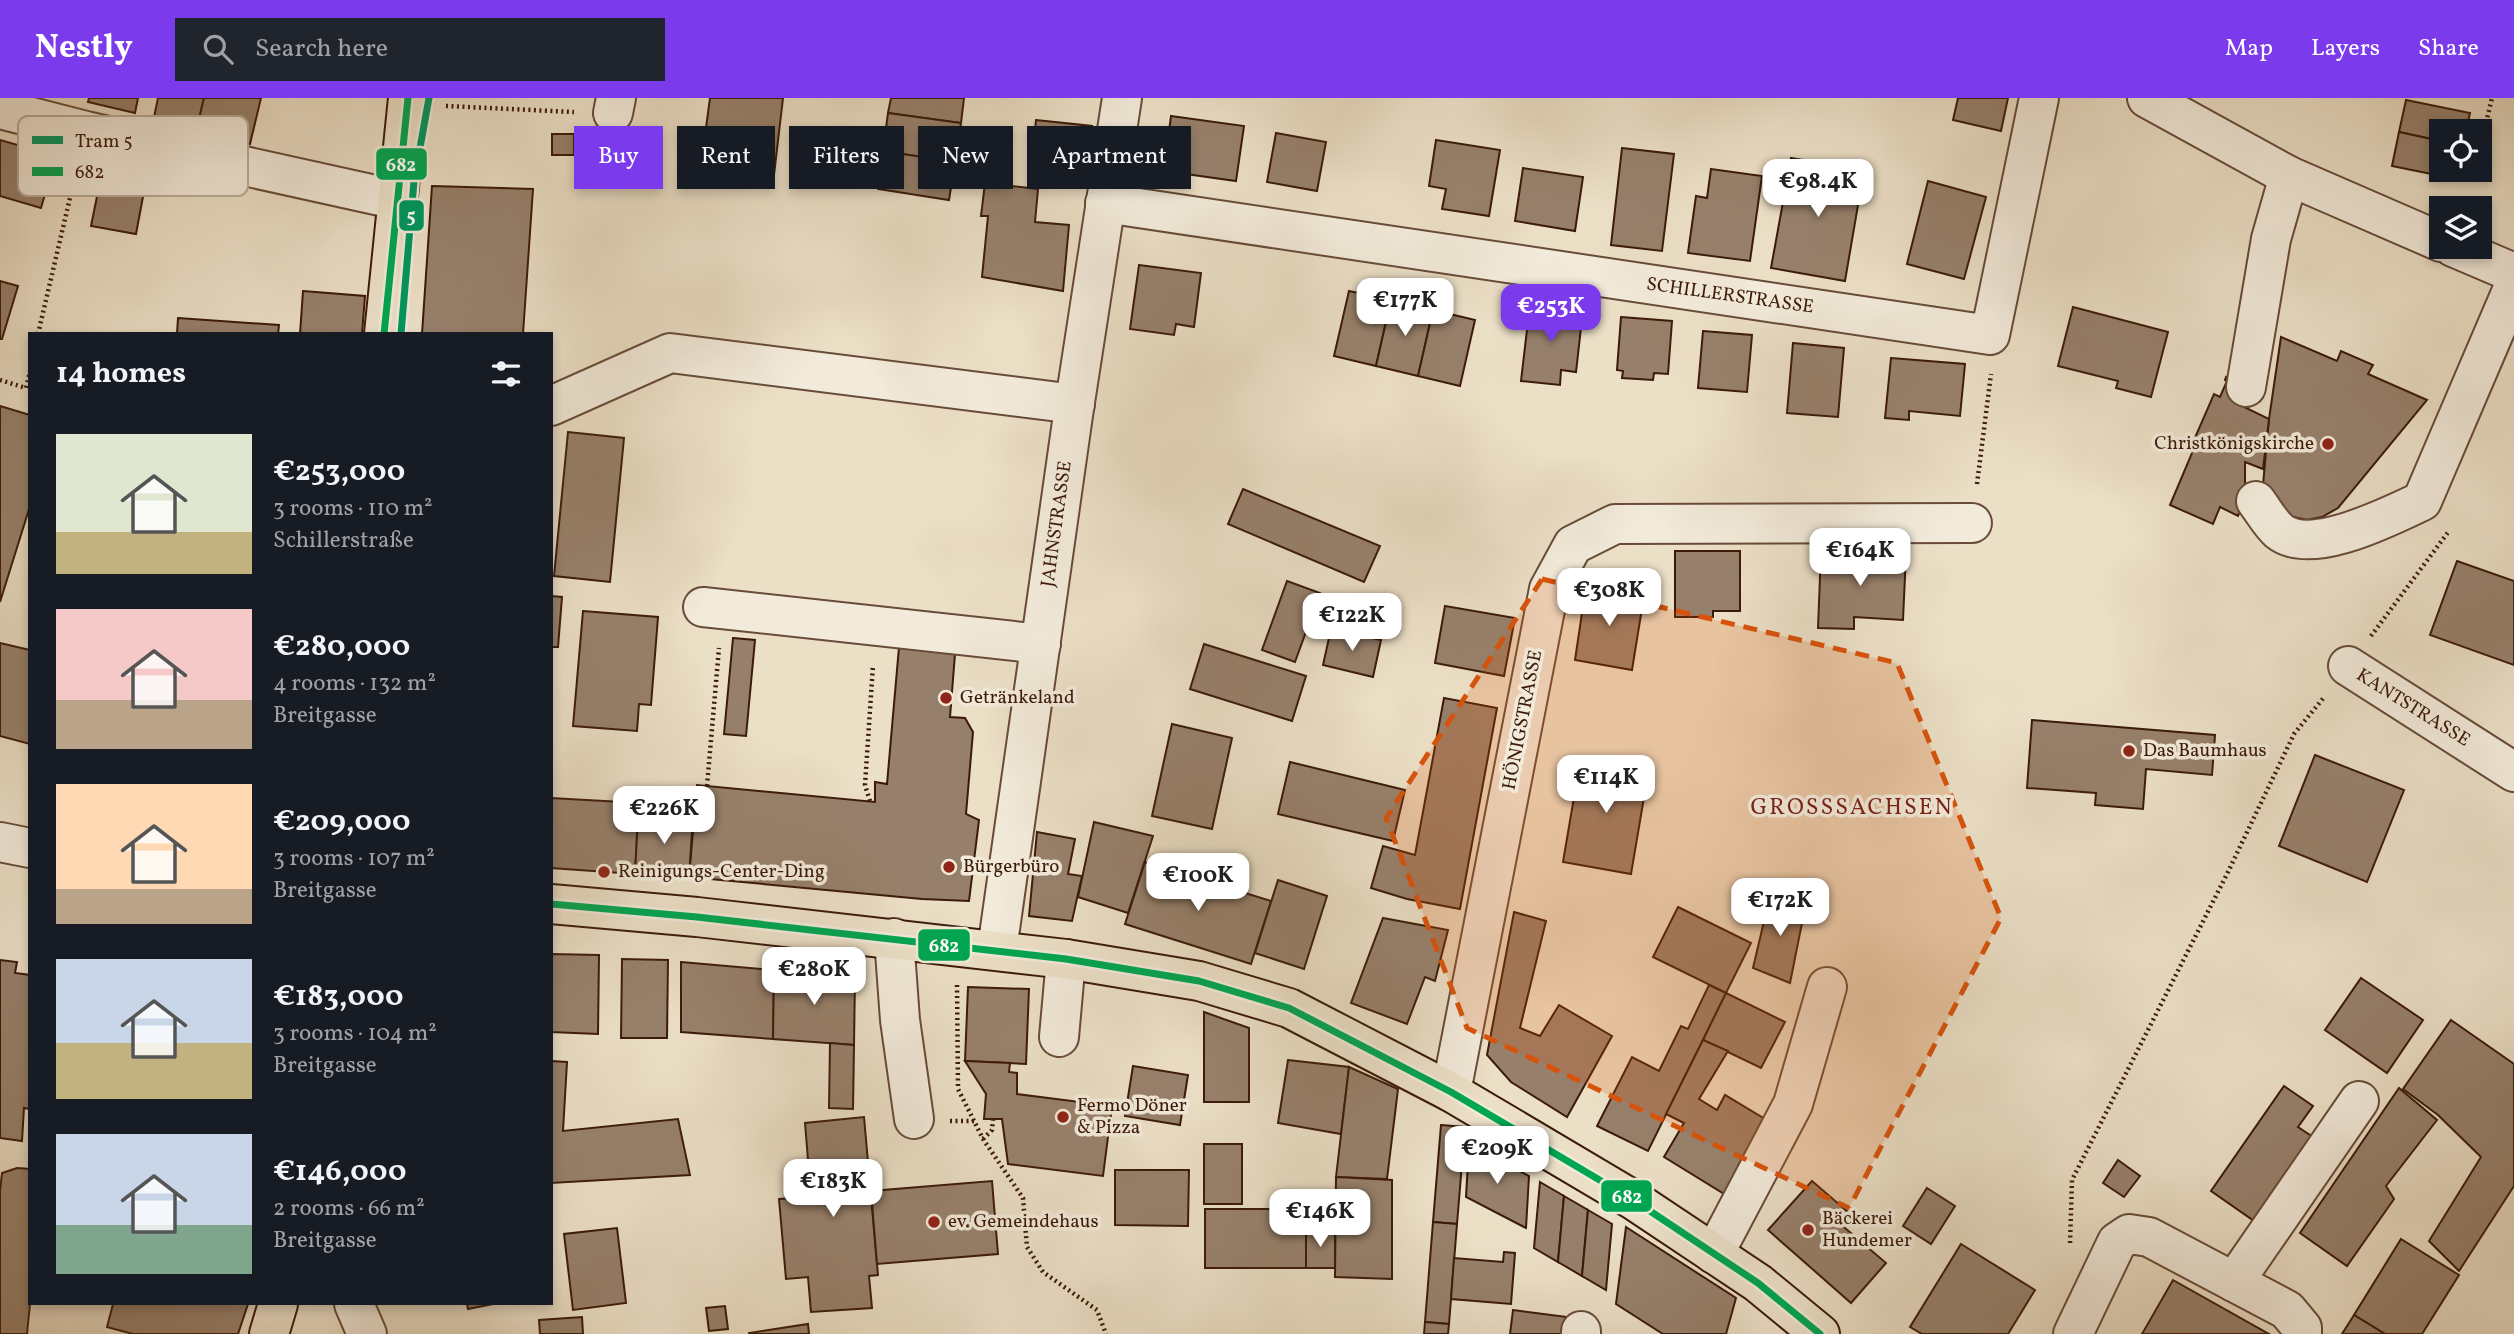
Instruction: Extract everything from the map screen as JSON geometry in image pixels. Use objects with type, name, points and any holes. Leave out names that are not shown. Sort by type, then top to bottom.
[{"type":"main road","points":[[384,332],[407,101]]},
{"type":"main road","points":[[553,904],[697,917],[1066,959],[1199,981],[1289,1008],[1451,1092],[1636,1201],[1758,1283],[1820,1334]]},
{"type":"main road","points":[[269,1334],[278,1305]]},
{"type":"street","name":"JAHNSTRASSE","points":[[997,950],[1122,98]]},
{"type":"street","points":[[1990,335],[2039,98]]},
{"type":"street","points":[[2147,98],[2289,176],[2429,237]]},
{"type":"street","points":[[0,109],[27,116]]},
{"type":"street","points":[[248,167],[398,200]]},
{"type":"street","points":[[2246,387],[2271,239],[2289,176]]},
{"type":"street","name":"SCHILLERSTRASSE","points":[[1105,203],[1990,335]]},
{"type":"street","points":[[2481,259],[2514,273]]},
{"type":"street","points":[[2256,501],[2280,532],[2308,540],[2358,530],[2422,501],[2458,384],[2514,286]]},
{"type":"street","points":[[553,405],[670,353],[1075,404]]},
{"type":"street","name":"HÖNIGSTRASSE","points":[[1451,1092],[1549,589],[1573,545],[1615,524],[1972,523]]},
{"type":"street","points":[[713,608],[1041,644]]},
{"type":"street","name":"KANTSTRASSE","points":[[2348,666],[2514,772]]},
{"type":"street","points":[[0,842],[28,848]]},
{"type":"street","points":[[894,939],[900,1020],[914,1119]]},
{"type":"street","points":[[1059,1037],[1066,959]]},
{"type":"street","points":[[1714,1254],[1793,1104],[1827,987]]},
{"type":"street","points":[[2234,1282],[2359,1101]]},
{"type":"street","points":[[2073,1334],[2117,1242],[2129,1234],[2149,1237],[2287,1310],[2302,1328],[2302,1334]]},
{"type":"street","points":[[354,1305],[367,1334]]},
{"type":"path","points":[[2487,119],[2492,98]]},
{"type":"path","points":[[407,101],[614,106]]},
{"type":"path","points":[[38,332],[71,196]]},
{"type":"path","points":[[1972,523],[1991,372],[1990,335]]},
{"type":"path","points":[[0,380],[26,388],[28,380]]},
{"type":"path","points":[[2072,1180],[2227,874],[2294,734],[2446,536],[2452,524]]},
{"type":"path","points":[[707,786],[713,608]]},
{"type":"path","points":[[870,801],[865,785],[875,626]]},
{"type":"path","points":[[958,947],[958,1089],[983,1139],[1023,1198],[1027,1247],[1043,1272],[1097,1310],[1106,1334]]},
{"type":"path","points":[[983,1139],[992,1130],[993,1119]]},
{"type":"highlighted area","points":[[1542,579],[1897,663],[2001,918],[1849,1208],[1467,1028],[1386,818]]},
{"type":"building","points":[[89,98],[138,98],[135,113],[88,102]]},
{"type":"building","points":[[158,98],[204,98],[200,116],[154,116]]},
{"type":"building","points":[[204,98],[261,98],[250,144],[248,116],[200,116]]},
{"type":"building","points":[[710,98],[783,98],[775,166],[775,126],[706,126]]},
{"type":"building","points":[[891,98],[964,98],[961,123],[888,113]]},
{"type":"building","points":[[1958,98],[2008,98],[2001,131],[1953,120]]},
{"type":"building","points":[[2406,100],[2470,113],[2469,119],[2429,119],[2429,138],[2399,132]]},
{"type":"building","points":[[888,113],[961,123],[961,126],[918,126],[918,156],[904,154],[904,126],[886,126]]},
{"type":"building","points":[[1171,116],[1244,126],[1236,181],[1191,175],[1191,126],[1170,126]]},
{"type":"building","points":[[1036,120],[1092,126],[1035,126]]},
{"type":"building","points":[[2399,132],[2429,138],[2429,174],[2392,166]]},
{"type":"building","points":[[1276,133],[1326,142],[1317,191],[1267,182]]},
{"type":"building","points":[[552,134],[574,134],[574,155],[552,155]]},
{"type":"building","points":[[0,140],[18,145],[18,196],[44,196],[41,208],[0,196]]},
{"type":"building","points":[[1436,140],[1500,150],[1489,216],[1442,209],[1446,189],[1429,186]]},
{"type":"building","points":[[1622,148],[1674,154],[1662,251],[1611,245]]},
{"type":"building","points":[[904,154],[918,156],[918,189],[951,189],[949,200],[878,189],[904,189]]},
{"type":"building","points":[[1791,158],[1864,170],[1845,281],[1771,268]]},
{"type":"building","points":[[1523,168],[1583,177],[1575,231],[1515,221]]},
{"type":"building","points":[[1711,169],[1762,176],[1750,261],[1688,253],[1696,196],[1707,198]]},
{"type":"building","points":[[1928,181],[1986,197],[1964,279],[1907,264]]},
{"type":"building","points":[[432,186],[533,189],[523,332],[422,332]]},
{"type":"building","points":[[1013,186],[1038,189],[1035,222],[1069,225],[1063,291],[982,277],[988,216],[981,216],[984,189],[1013,189]]},
{"type":"building","points":[[97,196],[143,196],[136,234],[91,226]]},
{"type":"building","points":[[1139,265],[1201,273],[1194,327],[1176,324],[1174,335],[1130,329]]},
{"type":"building","points":[[0,281],[18,286],[2,339],[0,339]]},
{"type":"building","points":[[303,291],[365,296],[362,332],[300,332]]},
{"type":"building","points":[[1349,291],[1391,300],[1376,366],[1334,356]]},
{"type":"building","points":[[1391,300],[1433,310],[1418,376],[1376,366]]},
{"type":"building","points":[[1530,304],[1583,310],[1576,372],[1561,370],[1560,385],[1521,381]]},
{"type":"building","points":[[2073,307],[2168,332],[2151,397],[2116,388],[2118,381],[2058,366]]},
{"type":"building","points":[[1433,310],[1475,320],[1460,386],[1418,376]]},
{"type":"building","points":[[1621,317],[1672,321],[1668,374],[1654,373],[1653,380],[1622,378],[1623,371],[1617,370]]},
{"type":"building","points":[[178,318],[279,325],[278,332],[177,332]]},
{"type":"building","points":[[1703,331],[1752,335],[1747,392],[1698,388]]},
{"type":"building","name":"Christkönigskirche","points":[[2281,337],[2337,361],[2341,351],[2373,365],[2368,374],[2427,400],[2338,508],[2322,517],[2307,520],[2293,517],[2267,497],[2263,485]]},
{"type":"building","points":[[1793,343],[1844,348],[1838,417],[1787,413]]},
{"type":"building","points":[[1891,358],[1965,364],[1960,416],[1909,411],[1909,420],[1885,418]]},
{"type":"building","points":[[2226,377],[2246,387],[2242,389],[2236,403],[2269,419],[2263,469],[2245,462],[2245,484],[2251,487],[2238,516],[2220,507],[2213,524],[2170,505],[2199,442],[2194,440],[2214,394],[2220,397],[2227,381]]},
{"type":"building","points":[[0,406],[28,414],[28,512],[0,602]]},
{"type":"building","points":[[568,432],[624,438],[610,582],[554,576]]},
{"type":"building","points":[[1243,489],[1380,546],[1364,582],[1228,524]]},
{"type":"building","points":[[1675,551],[1740,551],[1740,611],[1713,611],[1713,617],[1675,617]]},
{"type":"building","points":[[1821,551],[1906,554],[1903,620],[1854,617],[1854,629],[1818,628]]},
{"type":"building","points":[[2457,561],[2514,581],[2514,665],[2430,635]]},
{"type":"building","points":[[1287,581],[1320,593],[1295,662],[1262,650]]},
{"type":"building","points":[[1586,586],[1644,596],[1632,670],[1575,660]]},
{"type":"building","points":[[553,596],[562,597],[558,647],[553,647]]},
{"type":"building","points":[[1445,606],[1515,618],[1504,676],[1435,663]]},
{"type":"building","points":[[583,611],[658,617],[651,705],[639,704],[637,731],[573,726]]},
{"type":"building","points":[[1331,629],[1381,640],[1373,677],[1323,665]]},
{"type":"building","points":[[733,638],[755,640],[746,736],[724,734]]},
{"type":"building","points":[[0,643],[28,650],[28,743],[0,736]]},
{"type":"building","points":[[1204,644],[1306,676],[1292,721],[1190,689]]},
{"type":"building","points":[[899,647],[955,654],[950,717],[965,718],[973,732],[966,814],[979,820],[969,901],[689,877],[697,785],[875,802],[875,782],[887,784]]},
{"type":"building","points":[[1444,698],[1497,708],[1460,909],[1407,899],[1371,888],[1383,846],[1415,855]]},
{"type":"building","points":[[2032,720],[2215,735],[2212,775],[2146,769],[2143,809],[2095,805],[2096,793],[2027,788]]},
{"type":"building","points":[[1172,724],[1232,738],[1212,829],[1152,816]]},
{"type":"building","points":[[2315,755],[2404,790],[2367,882],[2279,846]]},
{"type":"building","points":[[1581,756],[1649,768],[1631,874],[1563,862]]},
{"type":"building","points":[[1290,762],[1405,790],[1393,841],[1278,814]]},
{"type":"building","points":[[553,798],[639,803],[635,874],[553,868]]},
{"type":"building","points":[[638,815],[693,818],[689,877],[635,874]]},
{"type":"building","points":[[1094,822],[1153,836],[1128,913],[1078,897]]},
{"type":"building","points":[[1037,832],[1075,839],[1068,874],[1082,876],[1072,921],[1029,916]]},
{"type":"building","points":[[1145,862],[1271,901],[1251,964],[1125,924]]},
{"type":"building","points":[[1278,880],[1327,896],[1304,969],[1255,953]]},
{"type":"building","points":[[1770,896],[1806,903],[1790,983],[1753,968]]},
{"type":"building","points":[[1678,907],[1751,943],[1726,993],[1653,957]]},
{"type":"building","points":[[1514,912],[1546,921],[1520,1028],[1540,1036],[1559,1005],[1612,1036],[1567,1117],[1511,1082],[1487,1055]]},
{"type":"building","points":[[1383,918],[1448,930],[1435,981],[1425,977],[1407,1024],[1351,1003]]},
{"type":"building","points":[[553,954],[599,955],[598,1034],[553,1032]]},
{"type":"building","points":[[622,959],[668,960],[667,1038],[621,1038]]},
{"type":"building","points":[[0,960],[17,962],[15,973],[28,975],[28,1109],[24,1108],[22,1141],[0,1138]]},
{"type":"building","points":[[681,962],[774,970],[773,1039],[681,1032]]},
{"type":"building","points":[[774,970],[855,976],[854,1045],[773,1039]]},
{"type":"building","points":[[2361,978],[2423,1020],[2387,1073],[2325,1030]]},
{"type":"building","points":[[1709,985],[1726,993],[1648,1151],[1597,1126],[1632,1057],[1659,1071],[1681,1026],[1688,1029]]},
{"type":"building","points":[[968,987],[1029,989],[1026,1064],[965,1061]]},
{"type":"building","points":[[1726,993],[1785,1022],[1761,1068],[1703,1040]]},
{"type":"building","points":[[1204,1012],[1249,1028],[1249,1102],[1204,1102]]},
{"type":"building","points":[[2451,1020],[2514,1064],[2514,1186],[2459,1271],[2429,1241],[2481,1157],[2438,1115],[2403,1089]]},
{"type":"building","points":[[1703,1040],[1728,1051],[1699,1099],[1717,1110],[1725,1095],[1770,1122],[1726,1195],[1664,1157],[1684,1123],[1666,1114]]},
{"type":"building","points":[[830,1043],[854,1045],[853,1109],[829,1108]]},
{"type":"building","points":[[1288,1060],[1349,1067],[1341,1134],[1278,1123]]},
{"type":"building","points":[[553,1061],[567,1062],[563,1131],[678,1119],[690,1175],[553,1183]]},
{"type":"building","points":[[965,1061],[1010,1063],[1009,1072],[1017,1073],[1017,1094],[1112,1106],[1103,1176],[1008,1164],[1002,1119],[984,1119],[986,1094]]},
{"type":"building","points":[[1133,1066],[1188,1075],[1180,1125],[1125,1116]]},
{"type":"building","points":[[1349,1067],[1398,1089],[1387,1179],[1336,1177]]},
{"type":"building","points":[[2284,1086],[2313,1106],[2298,1127],[2316,1139],[2257,1223],[2211,1191]]},
{"type":"building","points":[[2399,1088],[2437,1120],[2386,1186],[2394,1199],[2347,1266],[2300,1233]]},
{"type":"building","points":[[864,1117],[878,1275],[869,1276],[872,1308],[811,1312],[808,1277],[786,1279],[779,1199],[811,1197],[805,1123]]},
{"type":"building","points":[[1441,1125],[1465,1127],[1457,1224],[1433,1222]]},
{"type":"building","points":[[1204,1144],[1242,1144],[1242,1204],[1204,1204]]},
{"type":"building","points":[[1469,1145],[1529,1176],[1526,1228],[1466,1197]]},
{"type":"building","points":[[2118,1160],[2140,1176],[2124,1197],[2103,1183]]},
{"type":"building","points":[[17,1168],[28,1169],[30,1305],[27,1334],[0,1334],[2,1173]]},
{"type":"building","points":[[1115,1170],[1189,1170],[1188,1226],[1115,1225]]},
{"type":"building","points":[[1336,1177],[1392,1180],[1392,1279],[1335,1277]]},
{"type":"building","name":"ev. Gemeindehaus","points":[[992,1181],[998,1254],[877,1264],[871,1191]]},
{"type":"building","points":[[1812,1181],[1848,1212],[1838,1222],[1886,1263],[1851,1303],[1768,1230]]},
{"type":"building","points":[[1540,1182],[1564,1196],[1558,1262],[1534,1248]]},
{"type":"building","points":[[1927,1188],[1955,1206],[1931,1244],[1903,1226]]},
{"type":"building","points":[[1564,1196],[1588,1210],[1582,1276],[1558,1262]]},
{"type":"building","points":[[1205,1209],[1306,1209],[1306,1268],[1205,1268]]},
{"type":"building","points":[[1588,1210],[1612,1224],[1606,1290],[1582,1276]]},
{"type":"building","points":[[1433,1222],[1457,1224],[1449,1324],[1425,1322]]},
{"type":"building","points":[[1626,1227],[1736,1298],[1726,1334],[1663,1334],[1616,1304]]},
{"type":"building","points":[[617,1228],[626,1303],[573,1310],[564,1234]]},
{"type":"building","points":[[1306,1230],[1335,1230],[1335,1268],[1306,1268]]},
{"type":"building","points":[[2401,1239],[2459,1275],[2422,1334],[2385,1334],[2354,1315]]},
{"type":"building","points":[[1961,1244],[2035,1290],[2008,1334],[1922,1334],[1910,1327]]},
{"type":"building","points":[[1504,1252],[1515,1253],[1511,1304],[1451,1299],[1454,1258],[1503,1262]]},
{"type":"building","points":[[2173,1280],[2269,1334],[2142,1334]]},
{"type":"building","points":[[113,1305],[248,1305],[238,1334],[133,1334],[107,1327]]},
{"type":"building","points":[[467,1305],[488,1305],[468,1309]]},
{"type":"building","points":[[725,1306],[728,1329],[709,1331],[706,1308]]},
{"type":"building","points":[[1513,1310],[1575,1318],[1573,1334],[1510,1334]]},
{"type":"building","points":[[2354,1315],[2385,1334],[2342,1334]]},
{"type":"building","points":[[582,1317],[583,1334],[540,1334],[539,1320]]},
{"type":"building","points":[[1425,1322],[1449,1324],[1448,1334],[1424,1334]]},
{"type":"building","points":[[808,1324],[809,1334],[749,1334],[749,1333]]},
{"type":"tram line","name":"5","points":[[401,332],[414,181],[429,98]]},
{"type":"transit line","name":"682","points":[[384,332],[408,98]]},
{"type":"transit line","name":"682","points":[[553,904],[697,917],[1066,959],[1199,981],[1289,1008],[1451,1092],[1635,1201],[1758,1283],[1820,1334]]},
{"type":"place","name":"Christkönigskirche","points":[[2328,444]]},
{"type":"place","name":"Getränkeland","points":[[946,698]]},
{"type":"place","name":"Das Baumhaus","points":[[2129,751]]},
{"type":"place","name":"Bürgerbüro","points":[[949,867]]},
{"type":"place","name":"Reinigungs-Center-Ding","points":[[604,872]]},
{"type":"place","name":"Fermo Döner & Pizza","points":[[1063,1117]]},
{"type":"place","name":"ev. Gemeindehaus","points":[[934,1222]]},
{"type":"place","name":"Bäckerei Hundemer","points":[[1808,1230]]},
{"type":"district","name":"GROSSSACHSEN","points":[[1852,808]]}]
